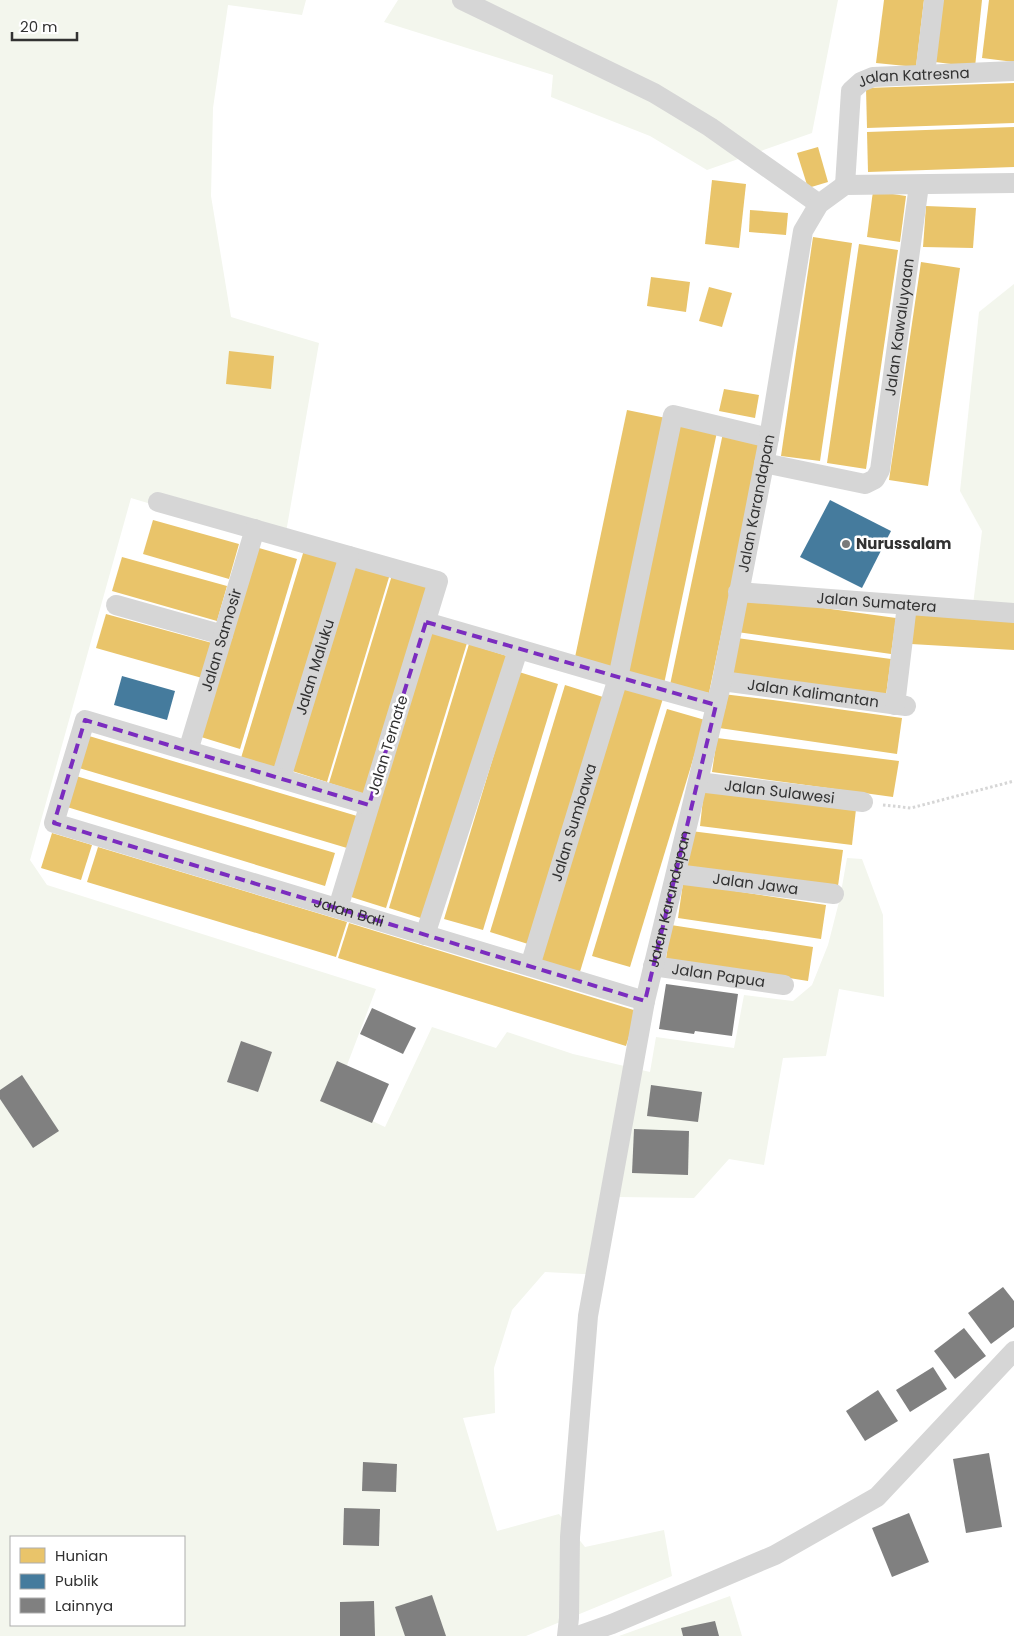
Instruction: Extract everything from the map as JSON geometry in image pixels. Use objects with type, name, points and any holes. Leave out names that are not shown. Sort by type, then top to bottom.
[{"type":"street","points":[[462,0],[654,93],[710,127],[819,204]]},
{"type":"street","points":[[925,74],[934,0]]},
{"type":"street","name":"Jalan Katresna","points":[[844,185],[851,91],[861,82],[872,77],[1014,71]]},
{"type":"street","points":[[844,185],[1014,183]]},
{"type":"street","name":"Jalan Karandapan","points":[[567,1636],[570,1537],[588,1316],[645,1001],[722,681],[769,438],[803,230],[819,204],[844,185]]},
{"type":"street","name":"Jalan Kawaluyaan","points":[[764,463],[865,484],[875,479],[880,470],[919,185]]},
{"type":"street","name":"Jalan Sumbawa","points":[[530,966],[618,678],[673,415],[769,438]]},
{"type":"street","points":[[158,502],[349,556]]},
{"type":"street","name":"Jalan Samosir","points":[[188,751],[255,529]]},
{"type":"street","name":"Jalan Ternate","points":[[338,908],[438,581],[349,556]]},
{"type":"street","name":"Jalan Maluku","points":[[281,778],[349,556]]},
{"type":"street","name":"Jalan Sumatera","points":[[738,592],[1014,613]]},
{"type":"street","points":[[116,605],[223,635]]},
{"type":"street","name":"Jalan Kalimantan","points":[[722,681],[900,706],[907,605]]},
{"type":"street","points":[[426,622],[518,650],[716,704]]},
{"type":"street","points":[[425,934],[518,650]]},
{"type":"street","name":"Jalan Bali","points":[[188,751],[85,720],[54,823],[645,1001]]},
{"type":"street","points":[[188,751],[369,805]]},
{"type":"street","name":"Jalan Sulawesi","points":[[698,782],[863,802]]},
{"type":"street","name":"Jalan Jawa","points":[[676,874],[834,894]]},
{"type":"street","name":"Jalan Papua","points":[[654,966],[784,986]]},
{"type":"street","points":[[578,1636],[612,1624],[775,1555],[877,1497],[1014,1351]]},
{"type":"path","points":[[863,802],[911,808],[1014,781]]},
{"type":"highlighted area","points":[[426,622],[716,705],[645,1001],[54,823],[85,720],[369,805]]},
{"type":"shaded area","points":[[0,0],[306,0],[302,15],[228,5],[213,108],[211,196],[231,317],[319,343],[284,544],[131,498],[30,860],[47,885],[376,989],[333,1102],[385,1127],[432,1027],[496,1048],[507,1032],[573,1054],[650,1072],[656,1037],[734,1048],[744,995],[793,1001],[812,985],[828,945],[840,898],[847,858],[862,859],[883,915],[884,997],[839,989],[826,1056],[783,1058],[764,1165],[729,1159],[694,1198],[617,1197],[602,1275],[545,1272],[512,1310],[494,1368],[495,1413],[463,1418],[497,1531],[559,1514],[585,1547],[664,1530],[672,1576],[526,1636],[0,1636]]},
{"type":"shaded area","points":[[398,0],[838,0],[812,133],[707,170],[650,136],[551,97],[553,75],[384,22]]},
{"type":"shaded area","points":[[1014,284],[1014,606],[973,605],[982,531],[960,491],[979,312]]},
{"type":"shaded area","points":[[730,1596],[742,1636],[619,1636]]},
{"type":"building: Hunian","points":[[884,0],[924,0],[916,67],[876,63]]},
{"type":"building: Hunian","points":[[942,0],[982,0],[975,67],[935,62]]},
{"type":"building: Hunian","points":[[989,0],[1014,0],[1014,62],[982,58]]},
{"type":"building: Hunian","points":[[1014,83],[1014,123],[867,128],[866,88]]},
{"type":"building: Hunian","points":[[1014,127],[1014,167],[868,172],[867,132]]},
{"type":"building: Hunian","points":[[818,147],[828,182],[808,188],[797,153]]},
{"type":"building: Hunian","points":[[712,180],[746,184],[739,248],[705,244]]},
{"type":"building: Hunian","points":[[873,191],[906,196],[900,242],[867,237]]},
{"type":"building: Hunian","points":[[926,206],[976,208],[973,248],[923,247]]},
{"type":"building: Hunian","points":[[750,210],[788,213],[786,235],[749,232]]},
{"type":"building: Hunian","points":[[813,237],[852,243],[820,461],[781,456]]},
{"type":"building: Hunian","points":[[859,244],[898,250],[866,469],[827,463]]},
{"type":"building: Hunian","points":[[921,262],[960,268],[928,486],[889,480]]},
{"type":"building: Hunian","points":[[651,277],[690,282],[686,312],[647,306]]},
{"type":"building: Hunian","points":[[709,287],[732,293],[722,327],[699,321]]},
{"type":"building: Hunian","points":[[229,351],[274,356],[271,389],[226,384]]},
{"type":"building: Hunian","points":[[724,389],[759,395],[755,418],[719,411]]},
{"type":"building: Hunian","points":[[627,410],[666,418],[613,671],[574,662]]},
{"type":"building: Hunian","points":[[678,424],[717,432],[664,684],[625,676]]},
{"type":"building: Hunian","points":[[723,433],[761,441],[709,693],[670,685]]},
{"type":"building: Hunian","points":[[153,520],[239,544],[229,579],[143,554]]},
{"type":"building: Hunian","points":[[259,548],[297,559],[240,749],[201,737]]},
{"type":"building: Hunian","points":[[304,550],[342,562],[279,770],[241,758]]},
{"type":"building: Hunian","points":[[122,557],[227,586],[217,621],[112,591]]},
{"type":"building: Hunian","points":[[351,562],[390,574],[327,782],[289,770]]},
{"type":"building: Hunian","points":[[392,575],[431,587],[368,795],[329,783]]},
{"type":"building: Hunian","points":[[743,597],[896,618],[891,654],[737,632]]},
{"type":"building: Hunian","points":[[106,614],[212,643],[202,678],[96,648]]},
{"type":"building: Hunian","points":[[913,614],[1014,620],[1014,650],[911,644]]},
{"type":"building: Hunian","points":[[428,632],[467,643],[386,908],[348,896]]},
{"type":"building: Hunian","points":[[737,638],[891,659],[886,695],[732,673]]},
{"type":"building: Hunian","points":[[469,644],[507,656],[427,920],[389,908]]},
{"type":"building: Hunian","points":[[519,672],[558,684],[483,930],[444,919]]},
{"type":"building: Hunian","points":[[625,683],[664,695],[579,975],[540,963]]},
{"type":"building: Hunian","points":[[565,685],[603,697],[528,944],[490,932]]},
{"type":"building: Hunian","points":[[723,694],[902,718],[897,754],[719,728]]},
{"type":"building: Hunian","points":[[667,709],[705,720],[630,967],[592,956]]},
{"type":"building: Hunian","points":[[89,736],[357,816],[347,848],[79,768]]},
{"type":"building: Hunian","points":[[717,738],[899,761],[893,797],[712,772]]},
{"type":"building: Hunian","points":[[76,776],[335,853],[325,886],[67,807]]},
{"type":"building: Hunian","points":[[704,790],[856,809],[852,845],[700,826]]},
{"type":"building: Hunian","points":[[691,831],[843,850],[838,886],[686,867]]},
{"type":"building: Hunian","points":[[52,833],[92,845],[81,880],[41,868]]},
{"type":"building: Hunian","points":[[98,847],[347,922],[336,957],[87,882]]},
{"type":"building: Hunian","points":[[683,883],[826,905],[821,939],[678,918]]},
{"type":"building: Hunian","points":[[349,923],[637,1011],[626,1046],[338,958]]},
{"type":"building: Hunian","points":[[671,925],[813,947],[808,981],[666,959]]},
{"type":"building: Publik","name":"Nurussalam","points":[[830,500],[891,531],[862,588],[800,557]]},
{"type":"building: Publik","points":[[122,676],[175,691],[167,720],[114,705]]},
{"type":"building: Lainnya","points":[[666,984],[738,994],[732,1036],[695,1031],[694,1034],[659,1029]]},
{"type":"building: Lainnya","points":[[372,1008],[416,1028],[403,1054],[360,1034]]},
{"type":"building: Lainnya","points":[[241,1041],[272,1052],[258,1092],[227,1082]]},
{"type":"building: Lainnya","points":[[337,1061],[389,1084],[372,1123],[320,1101]]},
{"type":"building: Lainnya","points":[[22,1075],[59,1131],[33,1148],[0,1099],[0,1090]]},
{"type":"building: Lainnya","points":[[651,1085],[702,1092],[698,1122],[647,1116]]},
{"type":"building: Lainnya","points":[[634,1129],[689,1131],[688,1175],[632,1173]]},
{"type":"building: Lainnya","points":[[1003,1287],[1014,1301],[1014,1327],[991,1344],[968,1313]]},
{"type":"building: Lainnya","points":[[964,1328],[986,1356],[955,1379],[934,1351]]},
{"type":"building: Lainnya","points":[[933,1367],[947,1389],[910,1412],[896,1390]]},
{"type":"building: Lainnya","points":[[878,1390],[898,1421],[865,1441],[846,1411]]},
{"type":"building: Lainnya","points":[[989,1453],[1002,1527],[966,1533],[953,1459]]},
{"type":"building: Lainnya","points":[[363,1462],[397,1464],[396,1492],[362,1491]]},
{"type":"building: Lainnya","points":[[344,1508],[380,1509],[379,1546],[343,1545]]},
{"type":"building: Lainnya","points":[[909,1513],[929,1562],[892,1577],[872,1528]]},
{"type":"building: Lainnya","points":[[432,1595],[446,1636],[405,1636],[395,1607]]},
{"type":"building: Lainnya","points":[[374,1601],[375,1636],[340,1636],[340,1602]]},
{"type":"building: Lainnya","points":[[715,1621],[719,1636],[683,1636],[681,1628]]},
{"type":"place","name":"Nurussalam","points":[[846,544]]}]
